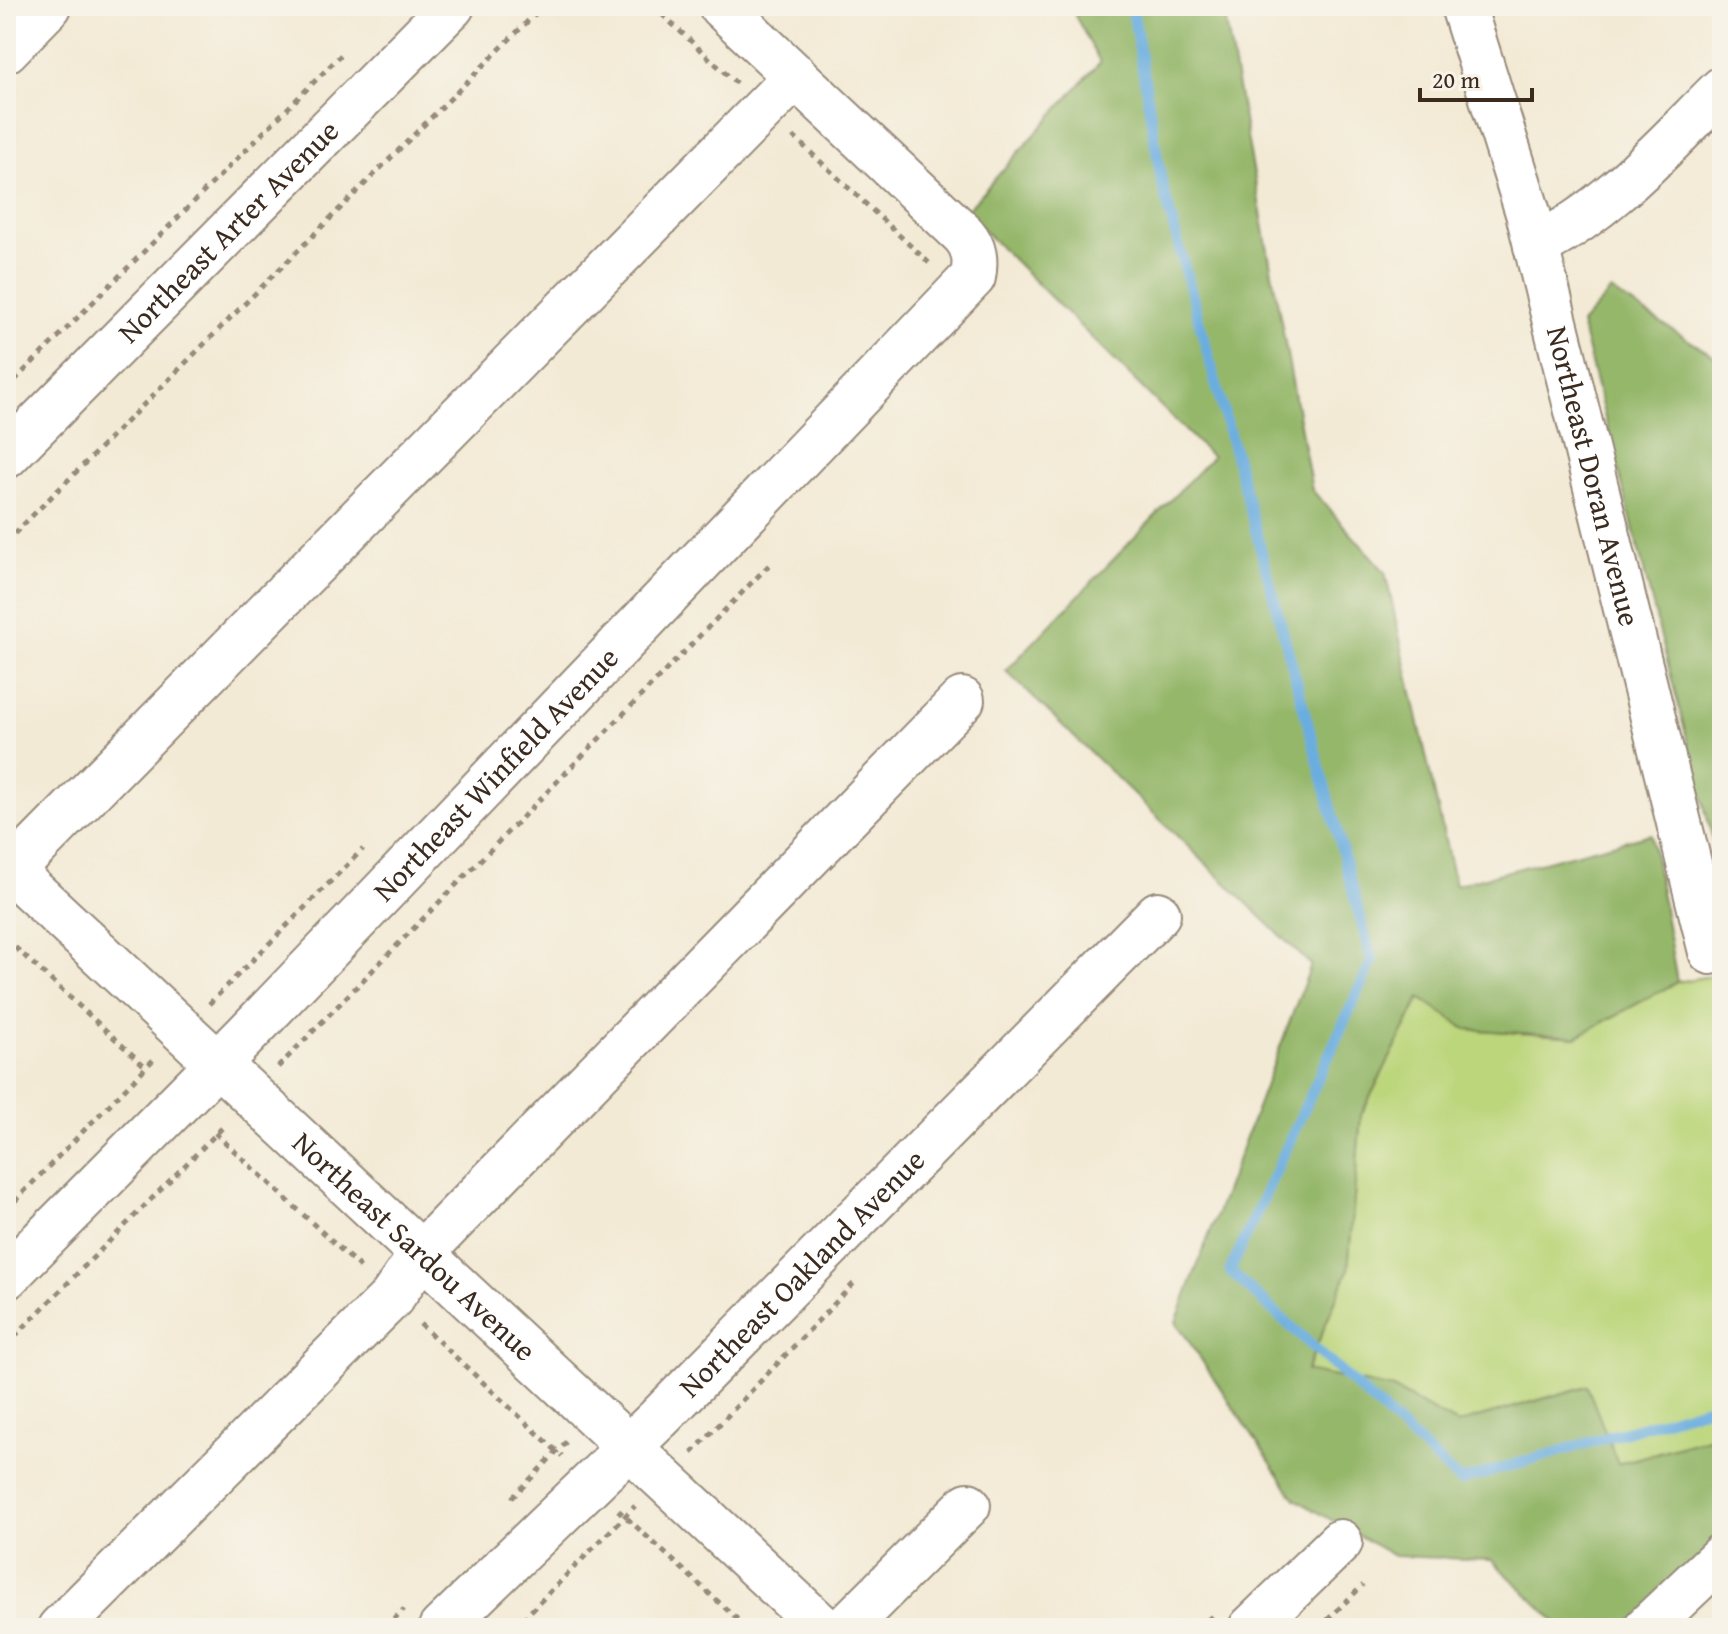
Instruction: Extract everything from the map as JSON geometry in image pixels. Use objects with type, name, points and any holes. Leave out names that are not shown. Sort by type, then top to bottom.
[{"type":"street","points":[[6,50],[49,6]]},
{"type":"street","name":"Northeast Arter Avenue","points":[[6,456],[452,6]]},
{"type":"street","points":[[721,6],[964,235],[971,244],[956,267]]},
{"type":"street","name":"Northeast Doran Avenue","points":[[1463,6],[1536,246],[1711,952]]},
{"type":"street","points":[[8,872],[796,76]]},
{"type":"street","points":[[1536,246],[1576,226],[1612,198],[1722,89]]},
{"type":"street","name":"Northeast Winfield Avenue","points":[[6,1277],[218,1064],[973,277],[956,267]]},
{"type":"street","points":[[60,1628],[392,1297],[422,1253],[962,700]]},
{"type":"street","name":"Northeast Sardou Avenue","points":[[8,872],[253,1095],[823,1628]]},
{"type":"street","name":"Northeast Oakland Avenue","points":[[441,1628],[629,1447],[1158,914]]},
{"type":"street","points":[[845,1628],[968,1505]]},
{"type":"street","points":[[1251,1628],[1340,1542]]},
{"type":"street","points":[[1646,1628],[1722,1556]]},
{"type":"path","points":[[6,542],[543,6]]},
{"type":"path","points":[[653,6],[763,109],[956,267]]},
{"type":"path","points":[[6,389],[345,51]]},
{"type":"path","points":[[6,1345],[769,565]]},
{"type":"path","points":[[6,1210],[368,844]]},
{"type":"path","points":[[1319,1628],[1363,1585]]},
{"type":"green space","points":[[1070,6],[1223,6],[1312,490],[1385,572],[1455,885],[1651,834],[1677,982],[1576,1037],[1466,1029],[1420,998],[1361,1115],[1348,1270],[1306,1371],[1393,1389],[1457,1424],[1587,1386],[1618,1464],[1722,1434],[1722,1546],[1640,1628],[1562,1628],[1492,1560],[1394,1556],[1295,1499],[1176,1322],[1311,965],[1006,671],[1212,457],[965,212],[1100,62]]},
{"type":"green space","points":[[1611,291],[1722,361],[1722,876],[1581,324]]},
{"type":"green space","points":[[1722,974],[1722,1434],[1617,1464],[1587,1386],[1457,1424],[1393,1389],[1306,1372],[1348,1270],[1361,1115],[1420,998],[1466,1029],[1576,1037],[1677,982]]},
{"type":"waterway","points":[[1132,6],[1162,184],[1372,961],[1230,1271],[1460,1481],[1722,1403]]}]
